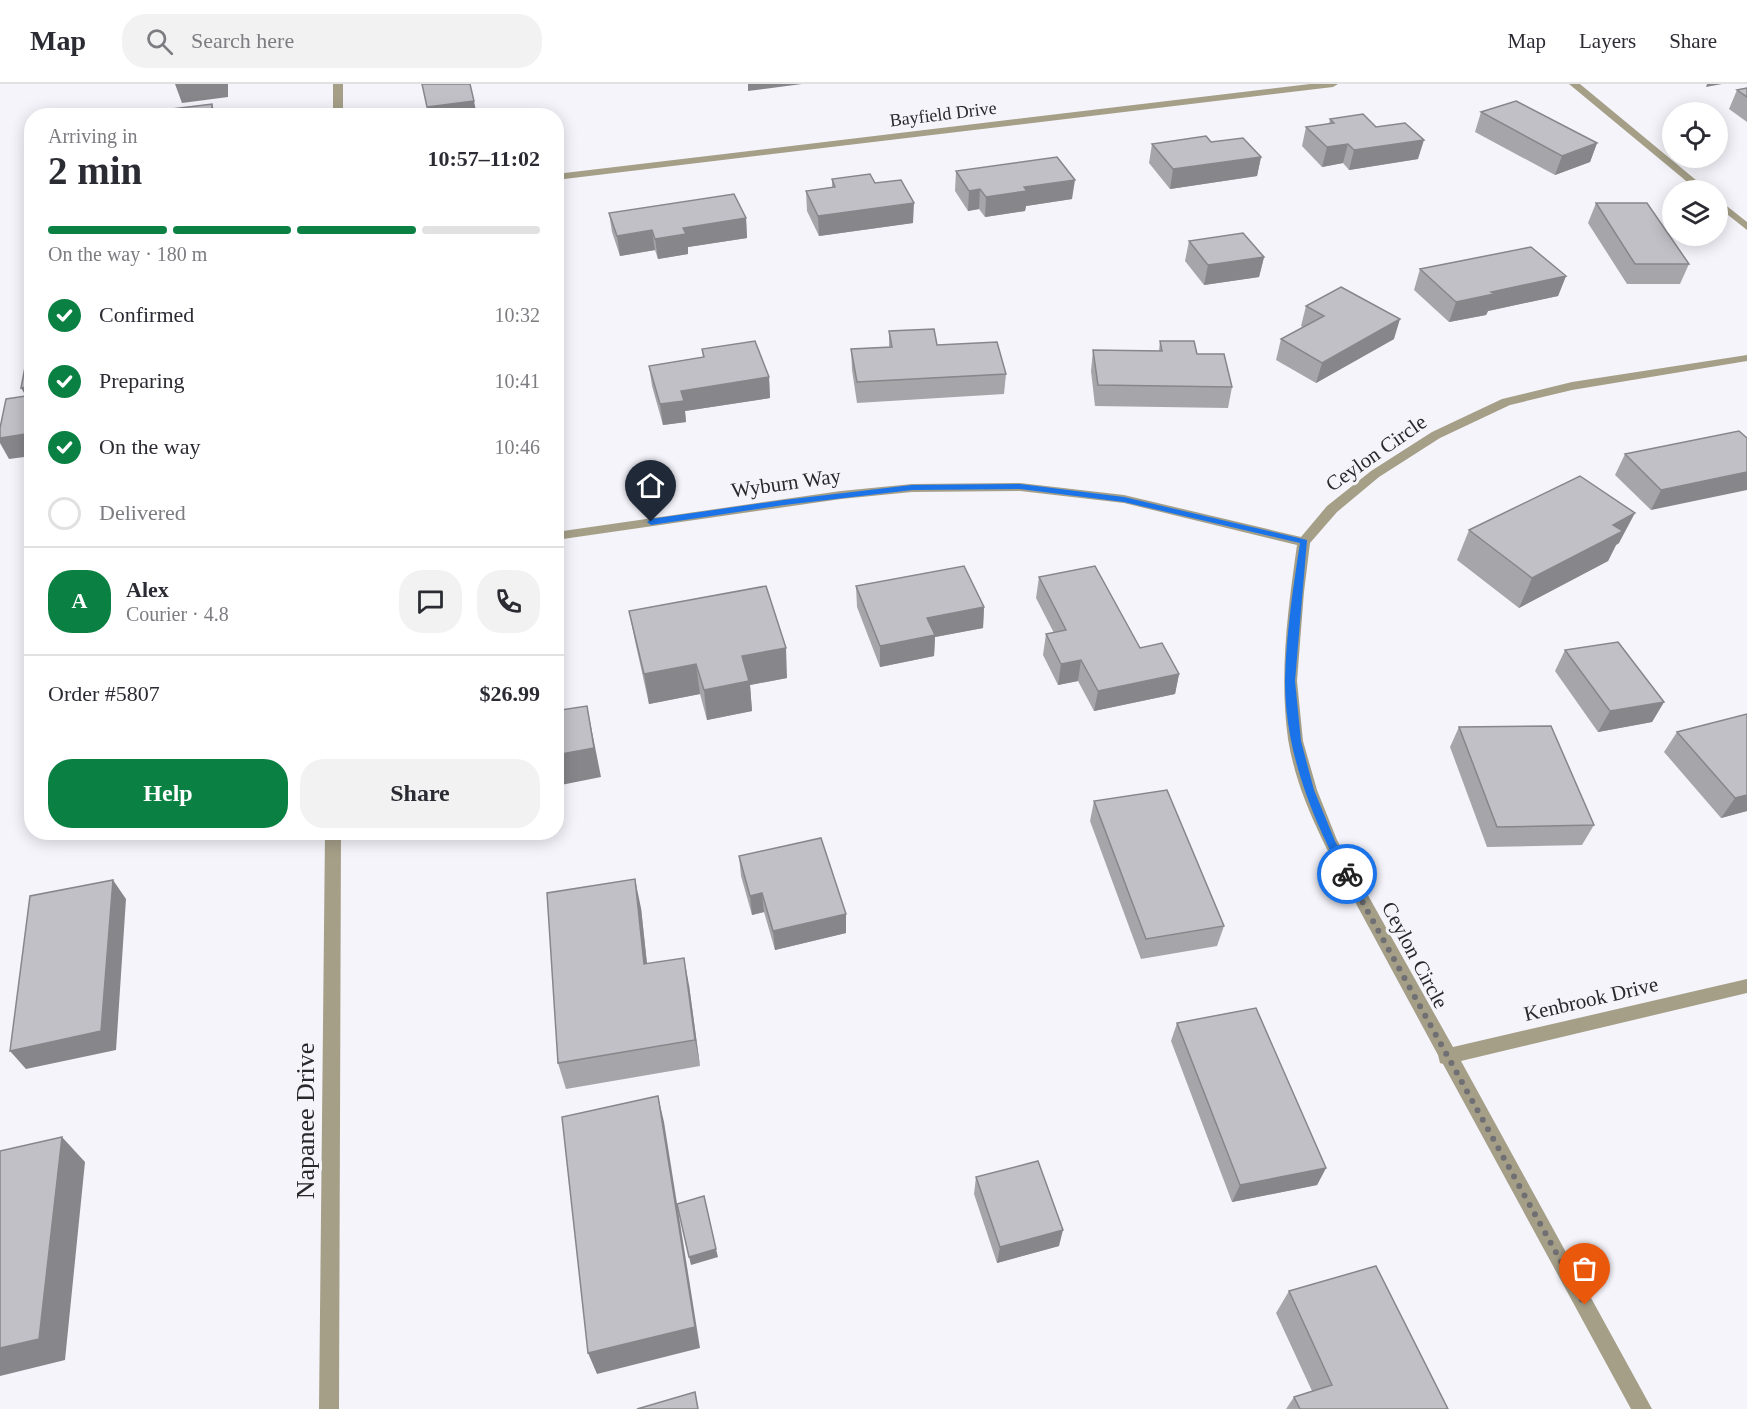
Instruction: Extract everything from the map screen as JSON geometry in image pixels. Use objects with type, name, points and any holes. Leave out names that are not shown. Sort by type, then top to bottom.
[{"type":"street","points":[[338,84],[338,108]]},
{"type":"street","name":"Bayfield Drive","points":[[564,176],[1333,84]]},
{"type":"street","points":[[1574,84],[1691,180]]},
{"type":"street","points":[[1728,211],[1747,227]]},
{"type":"street","name":"Ceylon Circle","points":[[1642,1409],[1446,1057],[1330,842],[1309,790],[1296,741],[1290,681],[1297,592],[1304,542],[1332,509],[1375,474],[1436,435],[1506,402],[1572,387],[1747,358]]},
{"type":"street","name":"Wyburn Way","points":[[564,535],[841,495],[912,488],[1020,487],[1124,499],[1304,542]]},
{"type":"street","name":"Napanee Drive","points":[[329,1409],[333,840]]},
{"type":"street","name":"Kenbrook Drive","points":[[1446,1057],[1747,986]]},
{"type":"building","points":[[422,84],[470,84],[474,101],[427,107]]},
{"type":"building","points":[[1747,88],[1747,97],[1737,90]]},
{"type":"building","points":[[1516,101],[1597,143],[1562,156],[1481,112]]},
{"type":"building","points":[[212,104],[212,108],[180,108]]},
{"type":"building","points":[[1363,114],[1376,127],[1405,123],[1424,140],[1354,150],[1348,144],[1327,147],[1306,127],[1334,123],[1330,119]]},
{"type":"building","points":[[1206,136],[1211,142],[1243,138],[1261,157],[1173,169],[1152,144]]},
{"type":"building","points":[[1057,157],[1075,180],[1024,187],[1027,191],[986,197],[980,189],[969,191],[956,171]]},
{"type":"building","points":[[870,174],[875,183],[901,180],[914,203],[818,216],[806,191],[835,187],[832,179]]},
{"type":"building","points":[[734,194],[746,218],[683,228],[686,234],[655,239],[652,230],[617,236],[609,213]]},
{"type":"building","points":[[1596,203],[1647,203],[1662,225],[1662,246],[1677,246],[1689,264],[1635,264]]},
{"type":"building","points":[[1243,233],[1264,257],[1208,265],[1189,241]]},
{"type":"building","points":[[1531,247],[1566,276],[1456,302],[1420,269]]},
{"type":"building","points":[[1341,287],[1400,319],[1322,363],[1281,339],[1324,316],[1306,306]]},
{"type":"building","points":[[934,329],[937,345],[997,342],[1006,374],[857,382],[851,349],[892,347],[889,331]]},
{"type":"building","points":[[755,341],[769,377],[681,391],[684,401],[660,404],[649,366],[704,357],[702,349]]},
{"type":"building","points":[[1160,341],[1194,341],[1197,354],[1224,354],[1232,387],[1098,385],[1093,350],[1162,351]]},
{"type":"building","points":[[24,372],[24,387],[21,388]]},
{"type":"building","points":[[24,396],[24,434],[0,438],[6,399]]},
{"type":"building","points":[[1739,431],[1747,438],[1747,472],[1661,490],[1625,454]]},
{"type":"building","points":[[1580,476],[1635,513],[1613,525],[1623,531],[1532,578],[1469,530]]},
{"type":"building","points":[[964,566],[984,607],[927,618],[935,635],[880,646],[856,586]]},
{"type":"building","points":[[1095,566],[1140,648],[1162,643],[1179,674],[1098,691],[1081,660],[1061,664],[1046,634],[1066,630],[1039,577]]},
{"type":"building","points":[[766,586],[786,648],[742,656],[749,681],[704,690],[696,664],[644,674],[629,611]]},
{"type":"building","points":[[1618,642],[1664,702],[1610,711],[1565,650]]},
{"type":"building","points":[[587,706],[594,748],[564,754],[564,710]]},
{"type":"building","points":[[1747,714],[1747,795],[1735,798],[1677,732]]},
{"type":"building","points":[[1551,726],[1594,825],[1497,827],[1459,727]]},
{"type":"building","points":[[1167,790],[1224,926],[1146,939],[1094,801]]},
{"type":"building","points":[[821,838],[846,914],[773,931],[762,893],[750,896],[739,856]]},
{"type":"building","points":[[635,879],[644,964],[684,958],[695,1040],[558,1063],[547,893]]},
{"type":"building","points":[[113,880],[101,1031],[10,1051],[30,896]]},
{"type":"building","points":[[1256,1008],[1326,1168],[1240,1185],[1177,1023]]},
{"type":"building","points":[[658,1096],[695,1327],[588,1353],[562,1117]]},
{"type":"building","points":[[62,1137],[39,1339],[0,1348],[0,1151]]},
{"type":"building","points":[[1038,1161],[1063,1230],[1000,1247],[976,1177]]},
{"type":"building","points":[[704,1196],[716,1249],[689,1257],[677,1204]]},
{"type":"building","points":[[1376,1266],[1448,1409],[1300,1409],[1294,1397],[1332,1385],[1289,1291]]},
{"type":"building","points":[[695,1392],[698,1409],[637,1409]]},
{"type":"way so far","points":[[1347,874],[1585,1305]]},
{"type":"route","points":[[651,522],[784,502],[912,488],[1020,487],[1124,499],[1304,542],[1297,592],[1290,681],[1296,741],[1309,790],[1330,842],[1347,874]]}]
